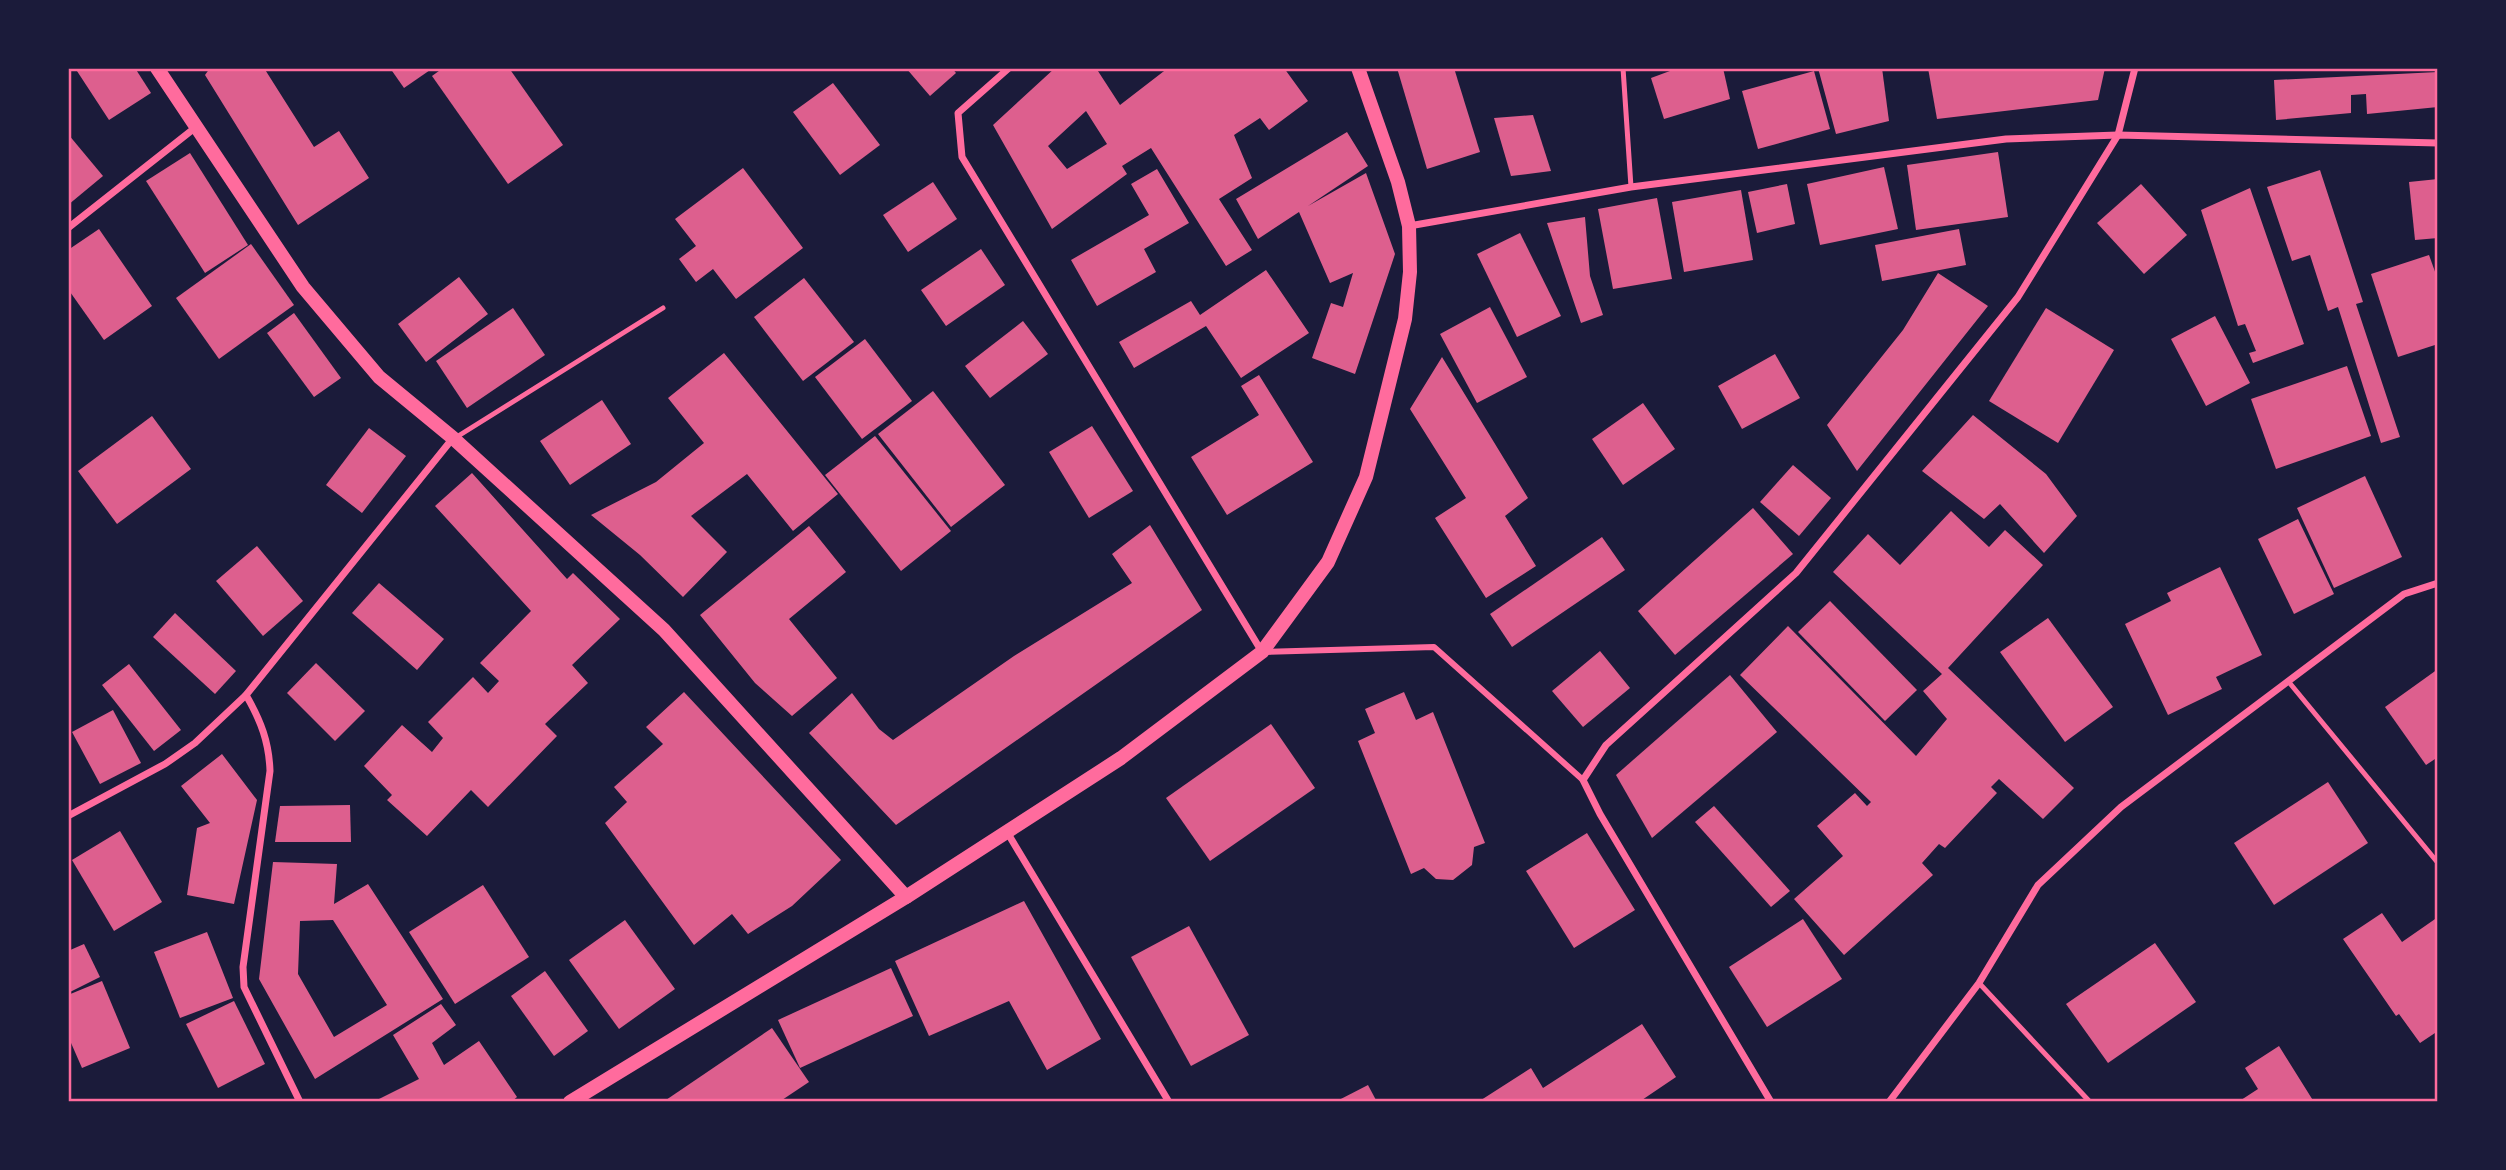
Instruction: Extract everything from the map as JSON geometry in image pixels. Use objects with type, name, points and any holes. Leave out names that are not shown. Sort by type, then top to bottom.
[{"type":"main road","points":[[157,68],[303,288],[379,376],[453,439],[664,630],[906,897]]},
{"type":"main road","points":[[570,1102],[906,897],[1121,758],[1262,652],[1328,562],[1366,477],[1405,319],[1410,272],[1409,226],[1398,182],[1358,68]]},
{"type":"street","points":[[1009,68],[958,113],[962,156],[1262,652],[1434,647],[1583,780],[1600,814],[1771,1102]]},
{"type":"street","points":[[1583,780],[1606,745],[1796,573],[2018,297],[2118,135],[2135,68]]},
{"type":"street","points":[[68,228],[197,127]]},
{"type":"street","points":[[1409,226],[1631,187],[2006,139],[2118,135],[2438,143]]},
{"type":"street","points":[[68,816],[165,764],[195,743],[246,695],[453,439]]},
{"type":"street","points":[[1889,1102],[1979,984],[2038,885],[2121,807],[2404,594],[2438,583]]},
{"type":"street","points":[[246,695],[261,721],[269,748],[270,771],[243,967],[244,987],[300,1102]]},
{"type":"street","points":[[1007,832],[1169,1102]]},
{"type":"lane","points":[[1623,68],[1631,187]]},
{"type":"lane","points":[[453,439],[663,307]]},
{"type":"lane","points":[[2288,681],[2438,863]]},
{"type":"lane","points":[[1979,984],[2090,1102]]},
{"type":"building","points":[[75,68],[135,68],[151,93],[109,120]]},
{"type":"building","points":[[210,68],[264,68],[314,147],[339,131],[369,178],[298,225],[205,75]]},
{"type":"building","points":[[390,68],[433,68],[404,88]]},
{"type":"building","points":[[443,68],[509,68],[563,145],[508,184],[432,76]]},
{"type":"building","points":[[906,68],[952,68],[956,73],[930,96]]},
{"type":"building","points":[[1055,68],[1096,68],[1120,105],[1168,68],[1284,68],[1308,101],[1269,130],[1260,118],[1234,135],[1252,178],[1219,199],[1252,250],[1226,266],[1151,148],[1122,166],[1127,174],[1052,229],[993,125]],"holes":[[[1086,111],[1107,144],[1067,169],[1048,146]]]},
{"type":"building","points":[[1397,68],[1454,68],[1480,152],[1427,169]]},
{"type":"building","points":[[1678,68],[1723,68],[1730,99],[1664,119],[1651,78]]},
{"type":"building","points":[[1818,68],[1882,68],[1889,121],[1836,134]]},
{"type":"building","points":[[1928,68],[2105,68],[2098,100],[1937,119]]},
{"type":"building","points":[[1814,71],[1830,129],[1758,149],[1742,91]]},
{"type":"building","points":[[2438,72],[2438,107],[2367,114],[2366,94],[2351,95],[2351,113],[2276,120],[2274,80]]},
{"type":"building","points":[[833,83],[880,145],[840,175],[793,112]]},
{"type":"building","points":[[1533,115],[1551,171],[1511,176],[1494,118]]},
{"type":"building","points":[[1347,132],[1368,166],[1308,206],[1366,173],[1395,254],[1355,374],[1312,358],[1331,303],[1343,307],[1353,273],[1330,283],[1299,212],[1258,239],[1236,199]]},
{"type":"building","points":[[68,134],[103,176],[68,205]]},
{"type":"building","points":[[1998,152],[2008,217],[1916,230],[1907,165]]},
{"type":"building","points":[[190,153],[248,245],[205,273],[146,181]]},
{"type":"building","points":[[1884,167],[1898,229],[1820,245],[1807,184]]},
{"type":"building","points":[[743,168],[803,248],[736,299],[713,269],[696,282],[679,259],[696,246],[675,219]]},
{"type":"building","points":[[1157,169],[1189,223],[1144,249],[1156,272],[1097,306],[1071,260],[1149,215],[1131,184]]},
{"type":"building","points":[[2320,170],[2363,302],[2356,304],[2400,437],[2381,443],[2338,307],[2328,311],[2310,255],[2292,261],[2267,187]]},
{"type":"building","points":[[2438,179],[2438,238],[2415,240],[2409,182]]},
{"type":"building","points":[[933,182],[957,219],[908,252],[883,215]]},
{"type":"building","points":[[1787,184],[1795,224],[1757,233],[1748,192]]},
{"type":"building","points":[[2141,184],[2187,235],[2144,274],[2097,223]]},
{"type":"building","points":[[2250,188],[2304,344],[2253,363],[2249,353],[2256,351],[2245,324],[2238,326],[2201,210]]},
{"type":"building","points":[[1741,190],[1753,260],[1684,272],[1672,202]]},
{"type":"building","points":[[1657,198],[1672,279],[1613,289],[1598,209]]},
{"type":"building","points":[[1585,217],[1590,276],[1603,315],[1581,323],[1547,223]]},
{"type":"building","points":[[99,229],[152,306],[104,340],[68,289],[68,250]]},
{"type":"building","points":[[1959,229],[1966,265],[1882,281],[1875,245]]},
{"type":"building","points":[[1520,233],[1561,316],[1517,337],[1477,254]]},
{"type":"building","points":[[251,244],[294,305],[219,359],[176,298]]},
{"type":"building","points":[[981,249],[1005,285],[946,326],[921,290]]},
{"type":"building","points":[[2429,255],[2438,280],[2438,344],[2398,357],[2371,274]]},
{"type":"building","points":[[1266,270],[1309,333],[1241,378],[1206,326],[1134,368],[1119,342],[1191,301],[1200,315]]},
{"type":"building","points":[[1938,273],[1988,306],[1857,471],[1827,425],[1903,330]]},
{"type":"building","points":[[459,277],[488,314],[426,362],[398,324]]},
{"type":"building","points":[[804,278],[854,342],[803,381],[754,317]]},
{"type":"building","points":[[1490,307],[1527,377],[1477,403],[1440,334]]},
{"type":"building","points":[[513,308],[545,355],[467,408],[436,361]]},
{"type":"building","points":[[2046,308],[2114,350],[2058,443],[1989,401]]},
{"type":"building","points":[[294,313],[341,378],[314,397],[267,333]]},
{"type":"building","points":[[2215,316],[2250,383],[2206,406],[2171,339]]},
{"type":"building","points":[[1023,321],[1048,354],[990,398],[965,366]]},
{"type":"building","points":[[865,339],[912,401],[862,439],[815,377]]},
{"type":"building","points":[[724,353],[838,494],[793,531],[747,474],[691,516],[727,552],[683,597],[640,555],[591,515],[656,482],[704,443],[668,398]]},
{"type":"building","points":[[1775,354],[1800,398],[1742,429],[1718,386]]},
{"type":"building","points":[[1442,357],[1528,498],[1505,516],[1536,566],[1486,598],[1435,518],[1466,498],[1410,409]]},
{"type":"building","points":[[2347,366],[2371,436],[2276,469],[2251,399]]},
{"type":"building","points":[[1259,375],[1313,462],[1227,515],[1191,457],[1259,415],[1241,386]]},
{"type":"building","points":[[933,391],[1005,485],[951,527],[878,434]]},
{"type":"building","points":[[602,400],[631,444],[570,485],[540,441]]},
{"type":"building","points":[[1643,403],[1675,449],[1623,485],[1592,439]]},
{"type":"building","points":[[1973,415],[2046,474],[2077,516],[2044,553],[2000,504],[1984,519],[1922,471]]},
{"type":"building","points":[[152,416],[191,469],[117,524],[78,471]]},
{"type":"building","points":[[1092,426],[1133,491],[1089,518],[1049,452]]},
{"type":"building","points":[[369,428],[406,456],[362,513],[326,485]]},
{"type":"building","points":[[875,436],[951,531],[901,571],[825,475]]},
{"type":"building","points":[[1793,465],[1831,498],[1799,536],[1760,502]]},
{"type":"building","points":[[472,473],[567,579],[573,573],[620,619],[572,665],[588,683],[545,724],[557,736],[488,807],[471,790],[427,836],[387,800],[392,795],[364,766],[402,725],[432,752],[443,738],[428,722],[473,677],[488,693],[499,681],[480,663],[531,611],[435,506]]},
{"type":"building","points":[[2365,476],[2402,557],[2334,588],[2297,508]]},
{"type":"building","points":[[1753,508],[1793,554],[1675,655],[1638,611]]},
{"type":"building","points":[[1951,511],[1989,547],[2005,530],[2043,565],[1948,668],[2074,788],[2043,819],[1999,779],[1991,787],[1997,793],[1945,848],[1939,844],[1922,863],[1933,875],[1844,955],[1794,899],[1843,856],[1817,826],[1855,793],[1867,806],[1871,802],[1740,675],[1788,626],[1916,756],[1947,719],[1923,691],[1942,674],[1833,572],[1868,534],[1900,565]]},
{"type":"building","points":[[2298,519],[2334,594],[2294,614],[2258,539]]},
{"type":"building","points":[[1150,525],[1202,610],[896,825],[809,733],[852,693],[879,729],[893,740],[1014,656],[1132,583],[1112,554]]},
{"type":"building","points":[[809,526],[846,572],[789,619],[837,678],[792,716],[755,683],[700,615]]},
{"type":"building","points":[[1602,537],[1625,570],[1512,647],[1490,614]]},
{"type":"building","points":[[257,546],[303,601],[263,636],[216,581]]},
{"type":"building","points":[[2220,567],[2262,655],[2216,677],[2222,689],[2168,715],[2125,624],[2171,601],[2167,593]]},
{"type":"building","points":[[379,583],[444,639],[417,670],[352,613]]},
{"type":"building","points":[[1830,601],[1917,690],[1885,721],[1798,632]]},
{"type":"building","points":[[175,613],[236,671],[215,694],[153,637]]},
{"type":"building","points":[[2048,618],[2113,707],[2065,742],[2000,652]]},
{"type":"building","points":[[1600,651],[1630,688],[1583,727],[1552,691]]},
{"type":"building","points":[[316,663],[365,711],[335,741],[287,693]]},
{"type":"building","points":[[129,664],[181,730],[154,751],[102,685]]},
{"type":"building","points":[[2438,669],[2438,757],[2426,765],[2385,707]]},
{"type":"building","points":[[1730,675],[1777,732],[1652,838],[1616,775]]},
{"type":"building","points":[[684,692],[841,860],[792,906],[748,934],[732,914],[694,945],[605,823],[627,802],[614,787],[663,744],[646,727]]},
{"type":"building","points":[[1404,692],[1416,720],[1433,712],[1485,843],[1474,847],[1472,865],[1453,880],[1436,879],[1424,868],[1411,874],[1358,741],[1375,733],[1365,709]]},
{"type":"building","points":[[113,710],[141,763],[100,784],[72,732]]},
{"type":"building","points":[[1271,724],[1315,788],[1210,861],[1166,798]]},
{"type":"building","points":[[222,754],[257,800],[234,904],[187,895],[197,828],[210,823],[181,786]]},
{"type":"building","points":[[2328,782],[2368,843],[2274,905],[2234,843]]},
{"type":"building","points":[[350,805],[351,842],[275,842],[280,806]]},
{"type":"building","points":[[1714,806],[1790,891],[1771,907],[1695,822]]},
{"type":"building","points":[[120,831],[162,902],[114,931],[72,860]]},
{"type":"building","points":[[1587,833],[1635,910],[1574,948],[1526,871]]},
{"type":"building","points":[[273,862],[337,864],[334,904],[368,884],[443,999],[315,1079],[259,979]],"holes":[[[333,920],[387,1005],[334,1037],[298,974],[300,921]]]},
{"type":"building","points":[[483,885],[529,957],[455,1004],[409,932]]},
{"type":"building","points":[[1024,901],[1101,1039],[1047,1070],[1009,1001],[929,1036],[895,961]]},
{"type":"building","points":[[2382,913],[2402,942],[2438,917],[2438,1031],[2420,1043],[2399,1014],[2396,1016],[2343,939]]},
{"type":"building","points":[[1803,919],[1842,979],[1767,1027],[1729,967]]},
{"type":"building","points":[[625,920],[675,989],[619,1029],[569,960]]},
{"type":"building","points":[[1189,926],[1249,1035],[1191,1066],[1131,957]]},
{"type":"building","points":[[207,932],[233,998],[180,1018],[154,952]]},
{"type":"building","points":[[2155,943],[2196,1002],[2108,1063],[2066,1004]]},
{"type":"building","points":[[84,944],[100,977],[68,993],[68,951]]},
{"type":"building","points":[[891,968],[913,1016],[800,1068],[778,1020]]},
{"type":"building","points":[[545,971],[588,1031],[554,1056],[511,996]]},
{"type":"building","points":[[102,981],[130,1048],[82,1068],[68,1036],[68,995]]},
{"type":"building","points":[[234,1001],[265,1064],[218,1088],[186,1024]]},
{"type":"building","points":[[441,1004],[456,1025],[432,1043],[444,1065],[479,1041],[517,1097],[511,1102],[373,1102],[419,1079],[393,1035]]},
{"type":"building","points":[[1642,1024],[1676,1077],[1639,1102],[1478,1102],[1531,1068],[1543,1088]]},
{"type":"building","points":[[772,1028],[809,1082],[779,1102],[663,1102]]},
{"type":"building","points":[[2279,1046],[2314,1102],[2238,1102],[2258,1089],[2245,1068]]},
{"type":"building","points":[[1368,1085],[1377,1102],[1335,1102]]}]
